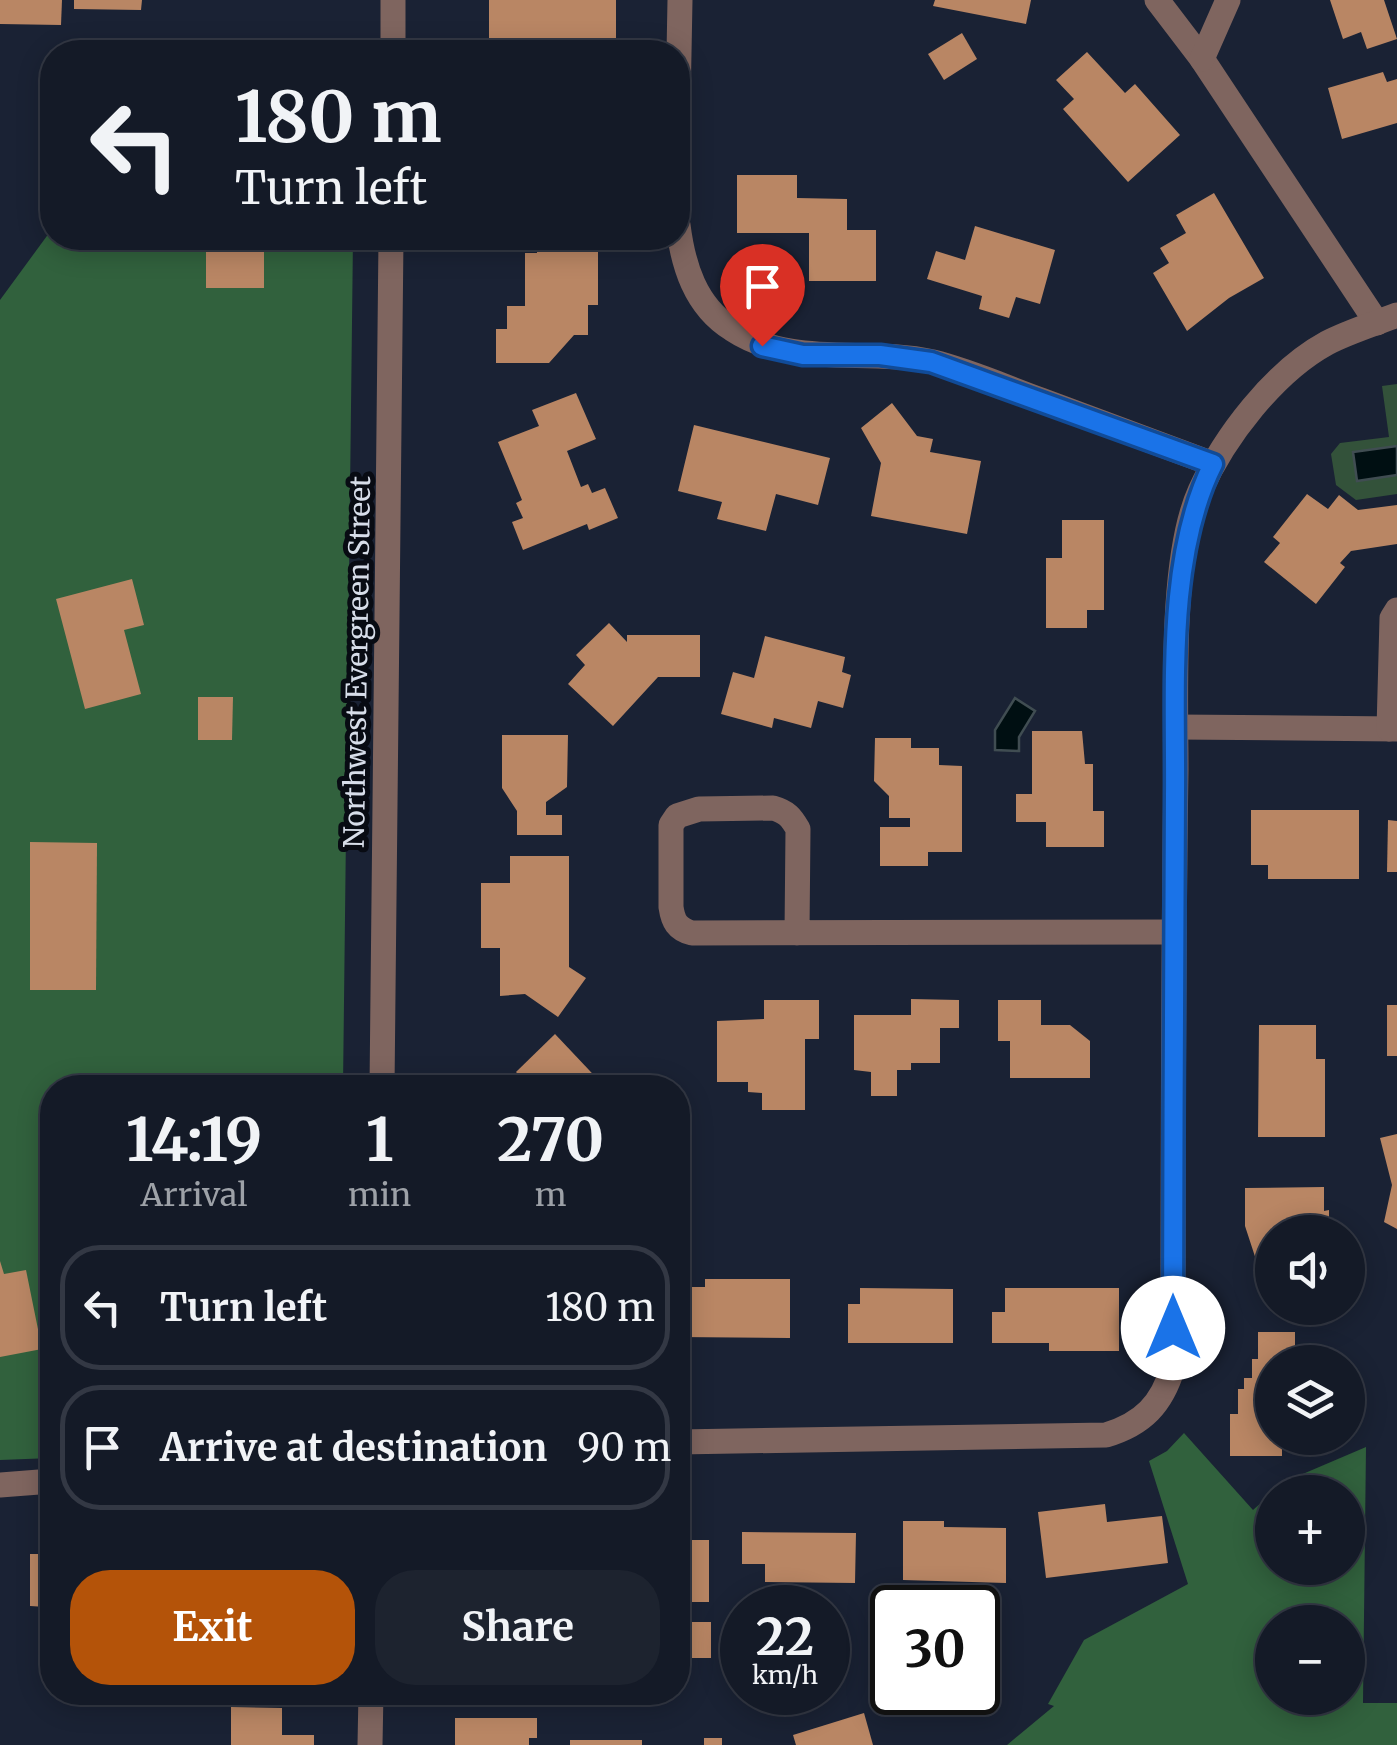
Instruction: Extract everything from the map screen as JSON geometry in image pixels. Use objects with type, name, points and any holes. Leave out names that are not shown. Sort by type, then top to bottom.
[{"type":"street","points":[[392,40],[393,0]]},
{"type":"street","points":[[679,40],[680,0]]},
{"type":"street","points":[[690,1442],[1106,1434],[1144,1418],[1168,1385],[1173,1367],[1176,726],[1180,590],[1186,538],[1198,495],[1236,428],[1293,369],[1326,344],[1387,319],[1156,0]]},
{"type":"street","points":[[1202,59],[1228,0]]},
{"type":"street","name":"Northwest Evergreen Street","points":[[382,1075],[391,250]]},
{"type":"street","points":[[681,250],[683,266],[700,298],[728,328],[762,346],[803,355],[880,355],[931,362],[1213,464]]},
{"type":"street","points":[[1176,726],[1393,729],[1392,618],[1397,610]]},
{"type":"street","points":[[797,933],[798,829],[792,818],[774,808],[698,809],[676,816],[670,826],[670,906],[681,930],[692,933],[797,933],[1174,932]]},
{"type":"street","points":[[0,1485],[40,1482]]},
{"type":"street","points":[[370,1745],[371,1705]]},
{"type":"green space","points":[[40,245],[40,250],[353,250],[343,1075],[40,1075],[40,1458],[0,1460],[0,300]]},
{"type":"green space","points":[[1397,384],[1397,494],[1356,500],[1336,485],[1331,454],[1340,443],[1389,437],[1382,386]]},
{"type":"green space","points":[[1184,1433],[1255,1508],[1255,1585],[1364,1585],[1364,1605],[1255,1605],[1255,1715],[1365,1715],[1365,1703],[1397,1703],[1397,1745],[1007,1745],[1054,1706],[1048,1704],[1084,1640],[1188,1584],[1149,1461],[1167,1451]]},
{"type":"green space","points":[[1366,1447],[1365,1532],[1365,1475],[1300,1475],[1347,1455],[1365,1455]]},
{"type":"shaded area","points":[[1397,446],[1397,475],[1357,481],[1353,452]]},
{"type":"shaded area","points":[[1015,698],[1035,711],[1019,737],[1019,751],[995,750],[995,730]]},
{"type":"building","points":[[0,0],[62,0],[61,25],[0,24]]},
{"type":"building","points":[[74,0],[142,0],[141,10],[74,9]]},
{"type":"building","points":[[489,0],[616,0],[616,40],[489,40]]},
{"type":"building","points":[[935,0],[1031,0],[1026,24],[933,6]]},
{"type":"building","points":[[1330,0],[1384,0],[1397,39],[1367,49],[1361,32],[1343,39]]},
{"type":"building","points":[[962,33],[977,59],[944,80],[928,54]]},
{"type":"building","points":[[1087,52],[1125,93],[1135,84],[1180,135],[1128,182],[1063,109],[1074,99],[1056,80]]},
{"type":"building","points":[[1383,72],[1387,82],[1397,79],[1397,123],[1342,139],[1328,88]]},
{"type":"building","points":[[737,175],[797,175],[797,198],[847,199],[847,230],[876,230],[876,281],[809,281],[809,233],[737,233]]},
{"type":"building","points":[[1214,193],[1264,278],[1229,298],[1187,331],[1153,273],[1169,263],[1160,248],[1186,233],[1176,215]]},
{"type":"building","points":[[975,226],[1055,250],[1040,304],[1016,297],[1009,318],[979,309],[982,296],[927,279],[936,251],[965,260]]},
{"type":"building","points":[[206,250],[264,250],[264,288],[206,288]]},
{"type":"building","points":[[598,250],[598,305],[588,305],[588,335],[574,335],[549,363],[496,363],[496,329],[507,329],[507,306],[525,306],[525,253]]},
{"type":"building","points":[[576,393],[596,439],[567,451],[581,487],[588,484],[592,493],[605,488],[618,518],[589,530],[587,524],[523,550],[512,522],[523,518],[516,503],[522,500],[498,442],[539,426],[532,410]]},
{"type":"building","points":[[892,403],[917,436],[933,439],[930,452],[981,461],[967,534],[871,516],[881,463],[861,428]]},
{"type":"building","points":[[694,425],[830,458],[818,505],[776,494],[766,531],[717,519],[722,502],[678,491]]},
{"type":"building","points":[[1307,494],[1328,509],[1339,495],[1358,510],[1397,505],[1397,544],[1351,551],[1340,563],[1345,567],[1316,604],[1264,562],[1280,543],[1273,537]]},
{"type":"building","points":[[1062,520],[1104,520],[1104,610],[1087,610],[1087,628],[1046,628],[1046,558],[1062,558]]},
{"type":"building","points":[[132,579],[144,625],[124,630],[141,694],[85,709],[56,599]]},
{"type":"building","points":[[609,623],[627,642],[627,635],[700,635],[700,677],[658,677],[613,726],[568,684],[585,665],[576,655]]},
{"type":"building","points":[[765,636],[845,657],[842,672],[851,675],[843,708],[818,701],[811,728],[774,718],[772,728],[721,714],[733,672],[754,678]]},
{"type":"building","points":[[198,697],[233,697],[232,740],[198,740]]},
{"type":"building","points":[[1032,731],[1082,731],[1085,764],[1093,764],[1093,811],[1104,811],[1104,847],[1046,847],[1046,822],[1016,822],[1016,794],[1032,794]]},
{"type":"building","points":[[502,735],[568,735],[567,787],[546,802],[546,815],[562,815],[562,835],[517,835],[517,811],[502,788]]},
{"type":"building","points":[[875,738],[911,738],[911,748],[939,748],[939,765],[962,766],[962,852],[928,852],[928,866],[880,866],[880,827],[910,827],[910,818],[889,818],[889,796],[874,781]]},
{"type":"building","points":[[1251,810],[1359,810],[1359,879],[1268,879],[1268,865],[1251,865]]},
{"type":"building","points":[[1388,820],[1397,821],[1397,872],[1387,872]]},
{"type":"building","points":[[30,842],[97,843],[96,990],[30,990]]},
{"type":"building","points":[[510,856],[569,856],[569,967],[586,978],[558,1017],[525,994],[500,996],[500,948],[481,948],[481,883],[510,883]]},
{"type":"building","points":[[911,999],[959,1000],[959,1028],[940,1028],[940,1063],[911,1063],[911,1070],[897,1070],[897,1096],[871,1096],[871,1072],[854,1070],[854,1015],[911,1015]]},
{"type":"building","points":[[764,1000],[819,1000],[819,1039],[805,1039],[805,1110],[762,1110],[762,1093],[748,1092],[748,1082],[717,1082],[717,1021],[764,1019]]},
{"type":"building","points":[[998,1000],[1041,1000],[1041,1025],[1070,1025],[1090,1041],[1090,1078],[1010,1078],[1010,1041],[998,1041]]},
{"type":"building","points":[[1387,1005],[1397,1005],[1397,1056],[1387,1056]]},
{"type":"building","points":[[1259,1025],[1316,1025],[1316,1059],[1325,1059],[1325,1137],[1258,1137]]},
{"type":"building","points":[[555,1034],[594,1075],[519,1075],[516,1072]]},
{"type":"building","points":[[1397,1134],[1397,1229],[1384,1222],[1392,1185],[1380,1138]]},
{"type":"building","points":[[1324,1187],[1324,1211],[1329,1210],[1329,1215],[1255,1215],[1255,1257],[1245,1226],[1245,1188]]},
{"type":"building","points":[[0,1261],[4,1274],[26,1270],[40,1349],[0,1357]]},
{"type":"building","points":[[705,1279],[790,1279],[790,1338],[690,1337],[690,1287],[705,1287]]},
{"type":"building","points":[[860,1288],[953,1289],[953,1343],[848,1343],[848,1304],[860,1304]]},
{"type":"building","points":[[1005,1288],[1119,1288],[1119,1351],[1049,1351],[1049,1343],[992,1343],[992,1312],[1005,1312]]},
{"type":"building","points":[[1258,1332],[1295,1332],[1295,1345],[1258,1345]]},
{"type":"building","points":[[1252,1359],[1255,1455],[1282,1456],[1230,1456],[1230,1414],[1238,1414],[1238,1389],[1244,1389],[1244,1378],[1252,1378]]},
{"type":"building","points":[[1105,1504],[1107,1522],[1162,1516],[1168,1563],[1046,1578],[1038,1512]]},
{"type":"building","points":[[903,1521],[944,1521],[944,1527],[1006,1528],[1006,1583],[903,1580]]},
{"type":"building","points":[[742,1532],[856,1533],[855,1583],[765,1582],[765,1564],[742,1564]]},
{"type":"building","points":[[690,1540],[709,1540],[709,1602],[690,1602]]},
{"type":"building","points":[[30,1554],[40,1554],[40,1607],[30,1606]]},
{"type":"building","points":[[690,1622],[711,1622],[711,1658],[690,1658]]},
{"type":"building","points":[[231,1707],[282,1708],[282,1735],[314,1735],[314,1745],[231,1745]]},
{"type":"building","points":[[864,1713],[873,1745],[796,1745],[793,1735]]},
{"type":"building","points":[[455,1718],[537,1718],[537,1738],[529,1738],[529,1745],[455,1745]]},
{"type":"building","points":[[704,1738],[722,1738],[722,1745],[704,1745]]},
{"type":"building","points":[[570,1740],[642,1740],[642,1745],[570,1745]]},
{"type":"route","points":[[762,346],[803,355],[880,355],[931,362],[1213,464],[1198,495],[1186,538],[1180,590],[1174,857],[1173,1328]]}]
